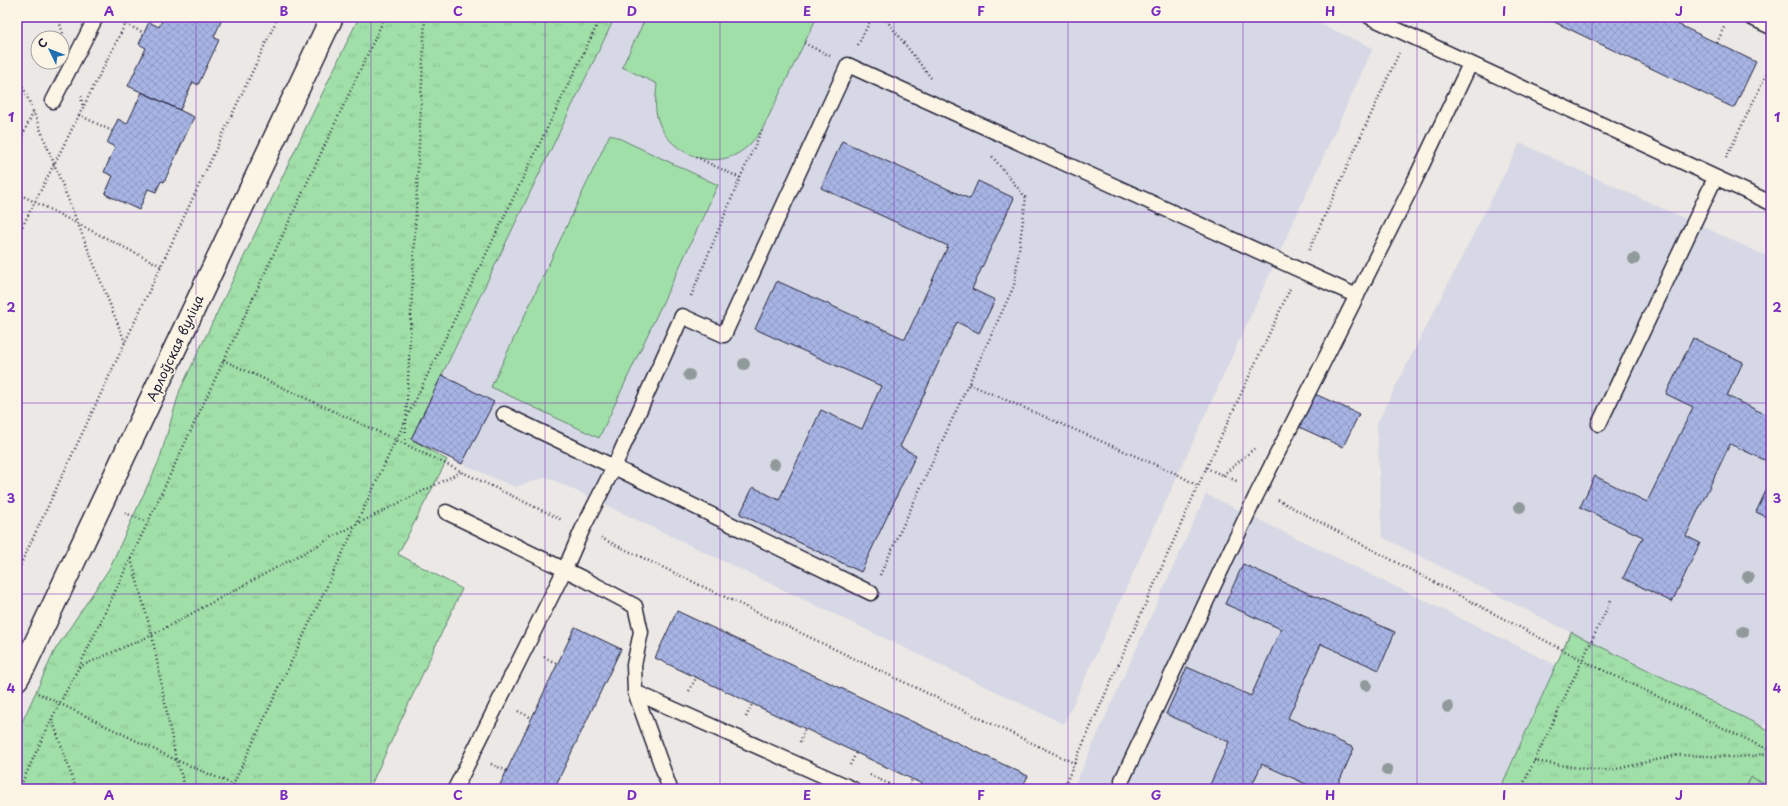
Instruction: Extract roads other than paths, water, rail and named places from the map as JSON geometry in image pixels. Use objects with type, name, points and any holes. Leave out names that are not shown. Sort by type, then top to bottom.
[{"type":"street","name":"Арлоўская вуліца","points":[[20,669],[332,17]]},
{"type":"lane","points":[[53,101],[96,17]]},
{"type":"lane","points":[[1370,17],[1771,203]]},
{"type":"lane","points":[[1750,17],[1771,27]]},
{"type":"lane","points":[[1122,780],[1259,490],[1357,296],[1470,64]]},
{"type":"lane","points":[[455,789],[565,569],[582,530],[614,467],[682,316],[724,335],[848,65],[1357,296]]},
{"type":"lane","points":[[1598,424],[1715,178]]},
{"type":"lane","points":[[504,414],[871,593]]},
{"type":"lane","points":[[446,512],[565,569],[635,606],[641,632],[634,665],[635,692],[670,789]]},
{"type":"lane","points":[[635,692],[853,789]]}]
